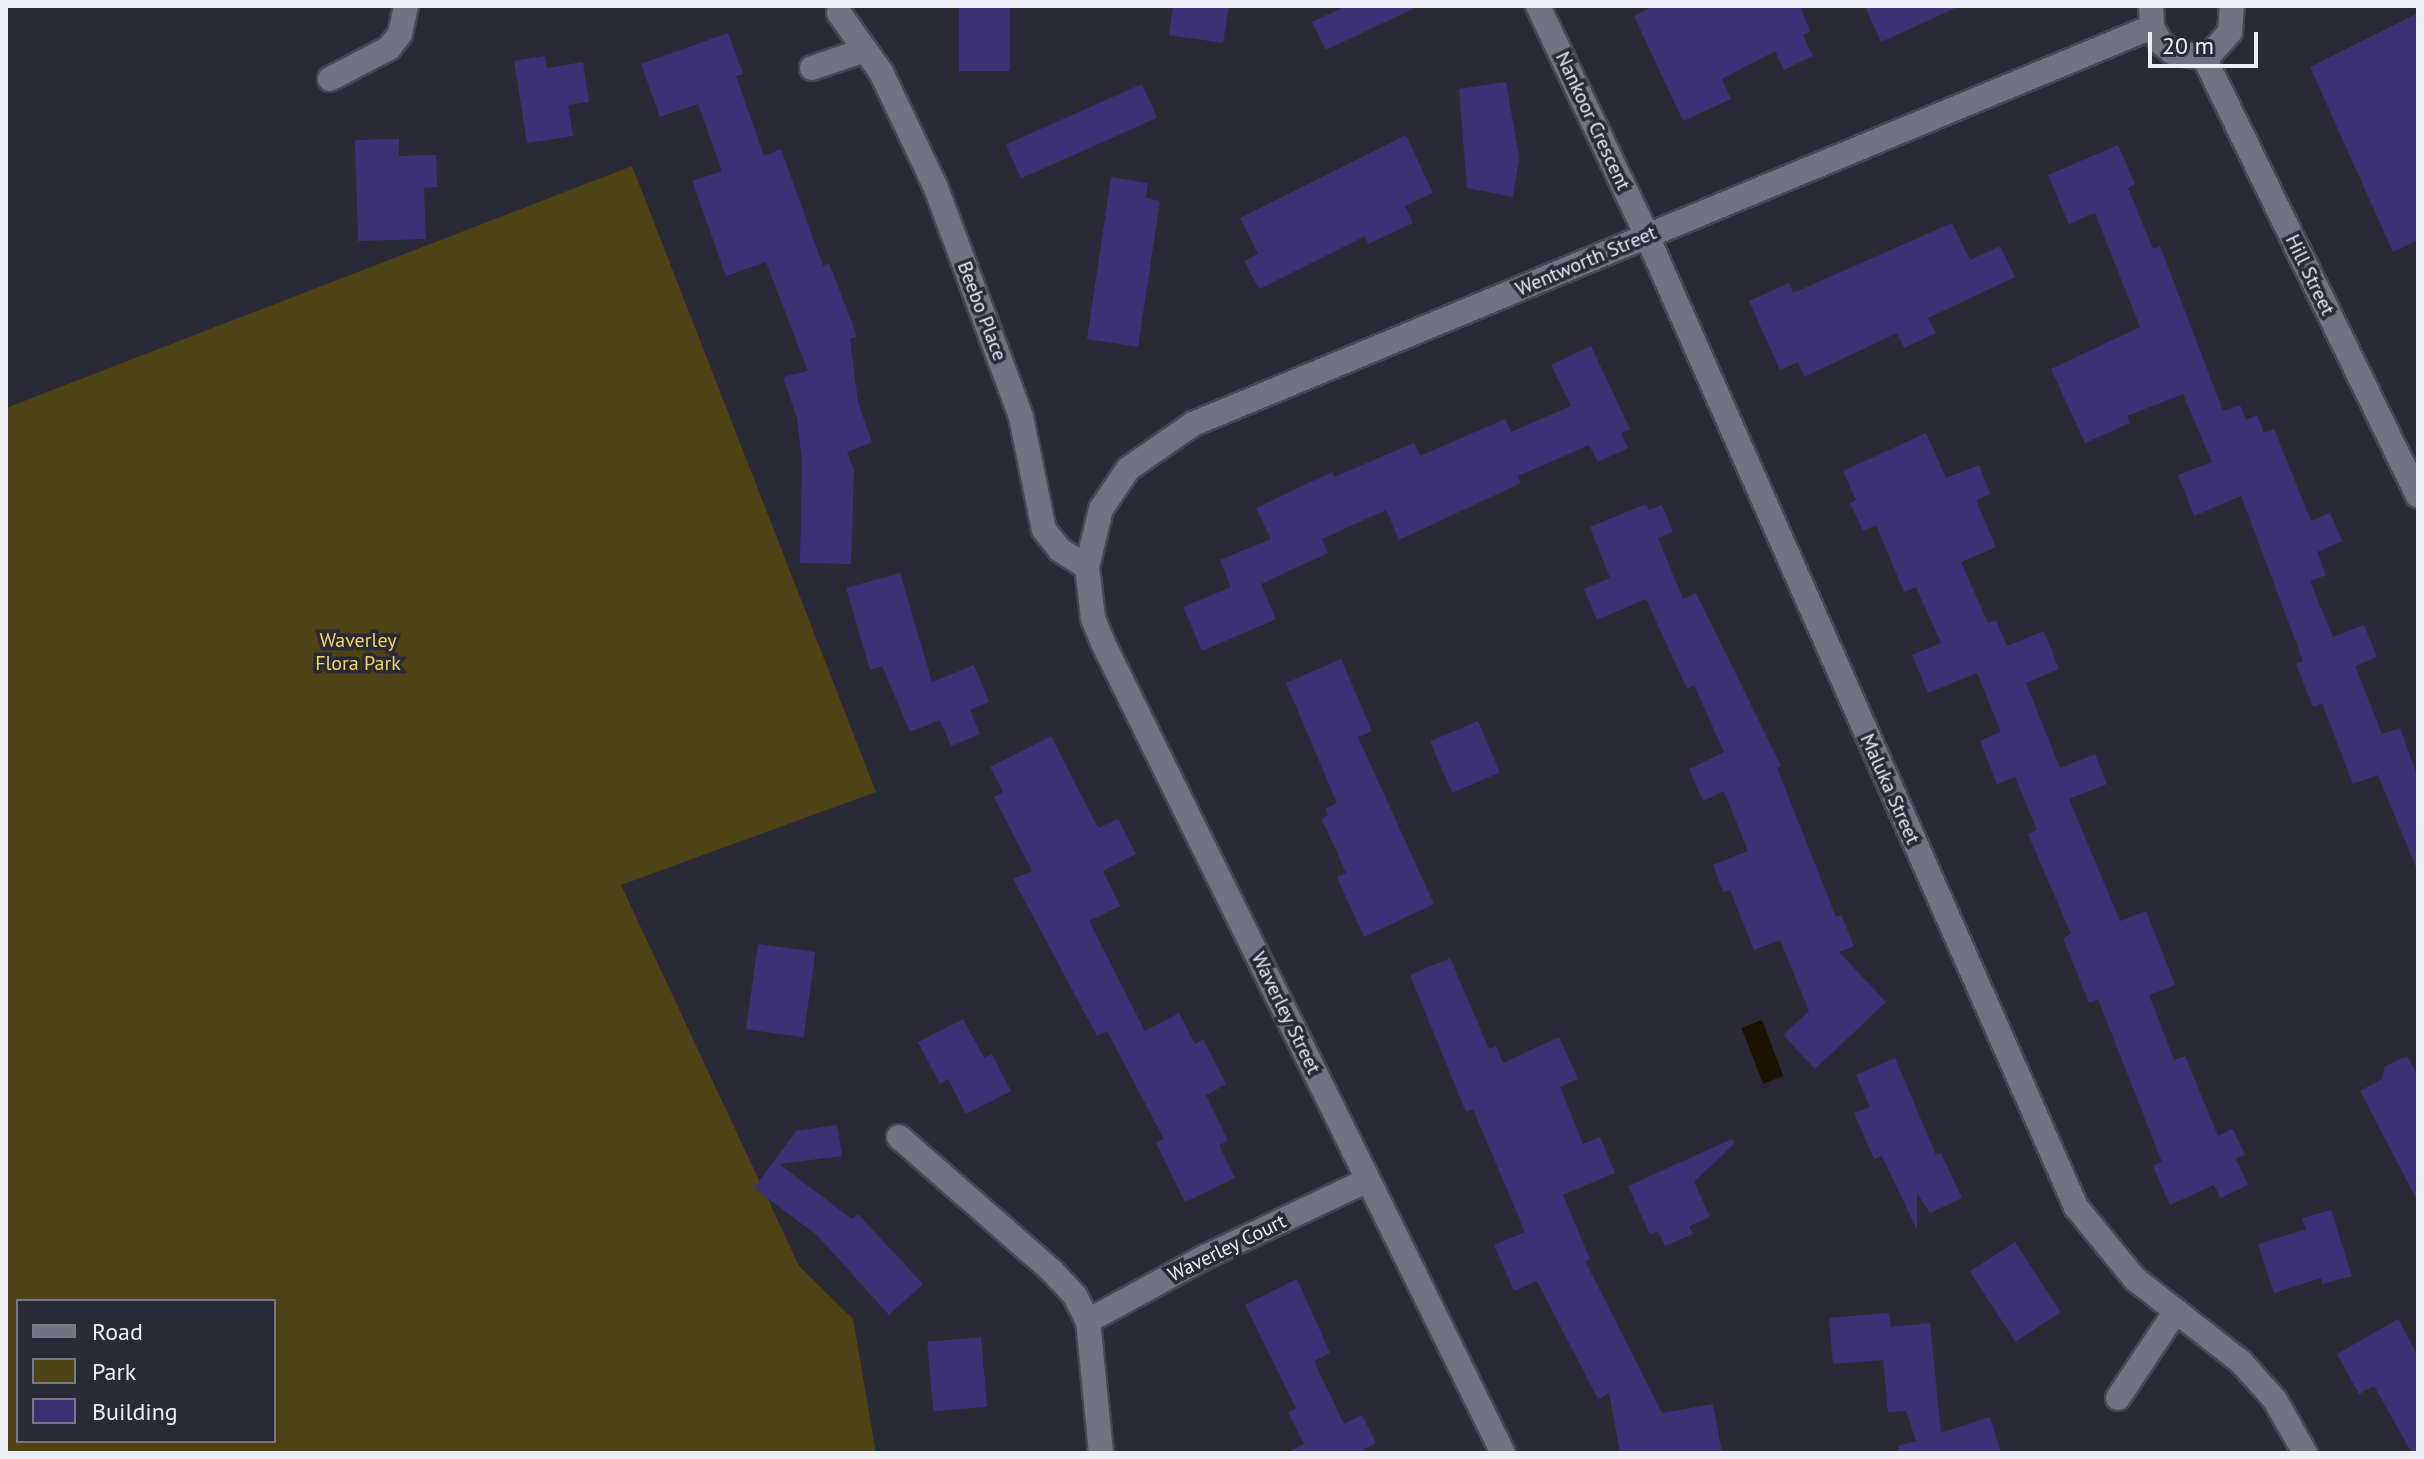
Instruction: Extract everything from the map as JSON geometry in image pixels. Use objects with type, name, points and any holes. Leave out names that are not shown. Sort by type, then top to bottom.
[{"type":"street","points":[[330,79],[389,48],[400,34],[406,6]]},
{"type":"street","name":"Nankoor Crescent","points":[[1538,6],[1647,236]]},
{"type":"street","points":[[2152,16],[2172,52],[2203,55],[2230,32],[2232,6]]},
{"type":"street","name":"Beebo Place","points":[[839,13],[881,72],[936,188],[1003,365],[1031,449],[1044,530],[1049,541],[1087,567]]},
{"type":"street","name":"Wentworth Street","points":[[1087,567],[1101,509],[1112,488],[1165,440],[1647,236],[2152,16]]},
{"type":"street","points":[[812,68],[865,50]]},
{"type":"street","name":"Hill Street","points":[[2203,55],[2418,495]]},
{"type":"street","name":"Maluka Street","points":[[1647,236],[2076,1207],[2109,1253],[2241,1362],[2275,1400],[2305,1453]]},
{"type":"street","name":"Waverley Street","points":[[1087,567],[1093,618],[1103,643],[1503,1453]]},
{"type":"street","points":[[899,1137],[1052,1271],[1075,1296],[1088,1321],[1101,1453]]},
{"type":"street","name":"Waverley Court","points":[[1088,1321],[1205,1257],[1368,1180]]},
{"type":"street","points":[[2118,1398],[2176,1311]]},
{"type":"green space","name":"Waverley Flora Park","points":[[632,166],[876,792],[621,885],[799,1266],[853,1319],[876,1453],[6,1453],[6,408]]},
{"type":"shaded area","points":[[1762,1020],[1784,1076],[1763,1084],[1741,1028]]},
{"type":"building","points":[[959,6],[1010,6],[1010,71],[959,71]]},
{"type":"building","points":[[1173,6],[1229,6],[1223,43],[1169,35]]},
{"type":"building","points":[[1346,6],[1419,6],[1326,50],[1312,22]]},
{"type":"building","points":[[1654,6],[1800,6],[1810,31],[1803,35],[1813,56],[1784,70],[1775,51],[1722,79],[1731,99],[1683,121],[1634,16]]},
{"type":"building","points":[[1865,6],[1960,6],[1881,42]]},
{"type":"building","points":[[2418,13],[2418,240],[2393,252],[2310,67]]},
{"type":"building","points":[[728,33],[743,74],[736,76],[764,156],[781,149],[823,266],[829,263],[857,336],[850,339],[858,402],[872,442],[847,452],[854,471],[851,564],[800,563],[802,462],[797,418],[783,377],[808,371],[766,262],[726,276],[692,181],[722,171],[698,104],[660,117],[641,64]]},
{"type":"building","points":[[545,56],[547,68],[583,62],[589,102],[568,105],[573,136],[527,143],[514,61]]},
{"type":"building","points":[[1506,82],[1519,157],[1513,197],[1467,188],[1459,89]]},
{"type":"building","points":[[1142,84],[1157,118],[1021,178],[1006,145]]},
{"type":"building","points":[[1406,135],[1433,193],[1405,206],[1413,223],[1368,244],[1365,236],[1259,289],[1244,261],[1258,254],[1240,218]]},
{"type":"building","points":[[399,139],[399,156],[436,155],[437,187],[424,188],[426,239],[358,241],[355,140]]},
{"type":"building","points":[[2118,145],[2135,184],[2128,188],[2153,249],[2160,246],[2223,411],[2240,405],[2246,420],[2257,415],[2264,433],[2274,429],[2311,521],[2330,513],[2342,541],[2317,552],[2326,575],[2310,581],[2333,637],[2364,625],[2377,657],[2355,666],[2382,734],[2400,728],[2418,778],[2418,872],[2378,775],[2353,784],[2322,703],[2313,707],[2296,664],[2303,661],[2241,496],[2194,516],[2178,475],[2212,462],[2183,394],[2127,416],[2130,423],[2085,443],[2051,369],[2140,327],[2095,213],[2069,224],[2048,175]]},
{"type":"building","points":[[1111,177],[1148,183],[1146,198],[1160,201],[1138,347],[1087,339]]},
{"type":"building","points":[[1952,223],[1970,260],[2000,246],[2015,277],[1928,318],[1936,333],[1904,348],[1897,333],[1804,377],[1798,362],[1780,370],[1749,301],[1789,283],[1793,293]]},
{"type":"building","points":[[1591,346],[1630,429],[1621,433],[1628,448],[1598,462],[1589,445],[1518,476],[1521,483],[1399,540],[1386,510],[1322,539],[1328,553],[1261,584],[1276,619],[1202,651],[1183,607],[1231,587],[1220,560],[1271,539],[1256,508],[1332,472],[1334,477],[1414,443],[1420,456],[1505,419],[1511,432],[1571,406],[1551,365]]},
{"type":"building","points":[[1926,433],[1946,478],[1979,465],[1990,494],[1976,500],[1996,547],[1961,562],[1988,623],[1996,620],[2007,646],[2044,631],[2059,669],[2026,683],[2060,768],[2095,754],[2107,784],[2069,799],[2120,921],[2146,911],[2175,985],[2149,995],[2174,1060],[2185,1056],[2218,1136],[2233,1129],[2245,1155],[2236,1159],[2248,1185],[2220,1198],[2214,1185],[2170,1205],[2153,1166],[2162,1162],[2098,999],[2089,1003],[2063,938],[2071,934],[2028,834],[2037,830],[2015,777],[1997,784],[1980,741],[2001,732],[1977,673],[1928,693],[1912,655],[1941,643],[1916,587],[1904,592],[1876,525],[1863,531],[1850,503],[1856,500],[1843,471]]},
{"type":"building","points":[[1646,504],[1649,510],[1662,505],[1673,532],[1658,538],[1683,599],[1696,593],[1781,766],[1777,768],[1836,917],[1841,915],[1854,946],[1839,952],[1886,1002],[1815,1069],[1783,1035],[1809,1011],[1780,940],[1754,950],[1730,890],[1723,892],[1713,865],[1748,851],[1724,791],[1703,801],[1689,769],[1724,752],[1694,685],[1687,689],[1646,599],[1597,620],[1584,589],[1610,578],[1590,527]]},
{"type":"building","points":[[900,573],[932,682],[974,665],[989,702],[970,710],[980,734],[951,746],[940,720],[910,732],[882,666],[870,670],[846,588]]},
{"type":"building","points":[[1341,659],[1372,731],[1358,737],[1434,904],[1364,937],[1337,877],[1346,873],[1322,819],[1328,815],[1325,809],[1337,803],[1286,683]]},
{"type":"building","points":[[1478,721],[1500,773],[1452,793],[1430,741]]},
{"type":"building","points":[[1051,736],[1098,828],[1118,819],[1136,854],[1103,871],[1120,906],[1089,921],[1145,1031],[1179,1013],[1195,1044],[1203,1039],[1226,1084],[1206,1095],[1228,1141],[1219,1145],[1235,1178],[1185,1202],[1156,1143],[1164,1139],[1107,1031],[1097,1036],[1013,879],[1032,871],[994,797],[1003,792],[990,767]]},
{"type":"building","points":[[758,944],[815,952],[803,1037],[746,1029]]},
{"type":"building","points":[[1450,958],[1489,1049],[1496,1046],[1503,1063],[1559,1037],[1578,1079],[1560,1087],[1583,1144],[1600,1137],[1615,1173],[1563,1195],[1590,1259],[1585,1261],[1662,1413],[1713,1404],[1722,1453],[1620,1453],[1609,1393],[1598,1399],[1537,1281],[1514,1291],[1494,1245],[1525,1232],[1473,1109],[1466,1112],[1410,975]]},
{"type":"building","points":[[963,1019],[984,1058],[992,1054],[1011,1091],[966,1114],[948,1079],[940,1084],[918,1042]]},
{"type":"building","points":[[2407,1056],[2418,1076],[2418,1202],[2360,1091],[2382,1079],[2385,1066]]},
{"type":"building","points":[[1895,1058],[1936,1155],[1941,1153],[1962,1198],[1930,1213],[1917,1193],[1917,1230],[1882,1156],[1874,1159],[1854,1113],[1870,1107],[1856,1075]]},
{"type":"building","points":[[837,1125],[842,1156],[779,1164],[852,1219],[858,1214],[923,1284],[889,1315],[817,1235],[754,1188],[796,1131]]},
{"type":"building","points":[[1732,1139],[1735,1143],[1694,1182],[1710,1217],[1689,1226],[1693,1234],[1665,1246],[1658,1231],[1650,1234],[1628,1186]]},
{"type":"building","points":[[2331,1210],[2352,1276],[2322,1284],[2321,1278],[2274,1293],[2258,1244],[2306,1229],[2302,1218]]},
{"type":"building","points":[[2015,1242],[2061,1312],[2015,1342],[1970,1271]]},
{"type":"building","points":[[1297,1279],[1330,1353],[1314,1361],[1344,1424],[1362,1415],[1376,1443],[1358,1453],[1286,1453],[1304,1444],[1288,1412],[1296,1408],[1245,1305]]},
{"type":"building","points":[[1889,1313],[1891,1327],[1930,1323],[1941,1433],[1990,1417],[2001,1453],[1899,1453],[1898,1446],[1916,1441],[1906,1411],[1888,1412],[1883,1360],[1833,1364],[1829,1318]]},
{"type":"building","points":[[2398,1319],[2418,1356],[2418,1453],[2412,1453],[2374,1386],[2359,1394],[2337,1354]]},
{"type":"building","points":[[981,1337],[987,1407],[933,1411],[927,1342]]}]
